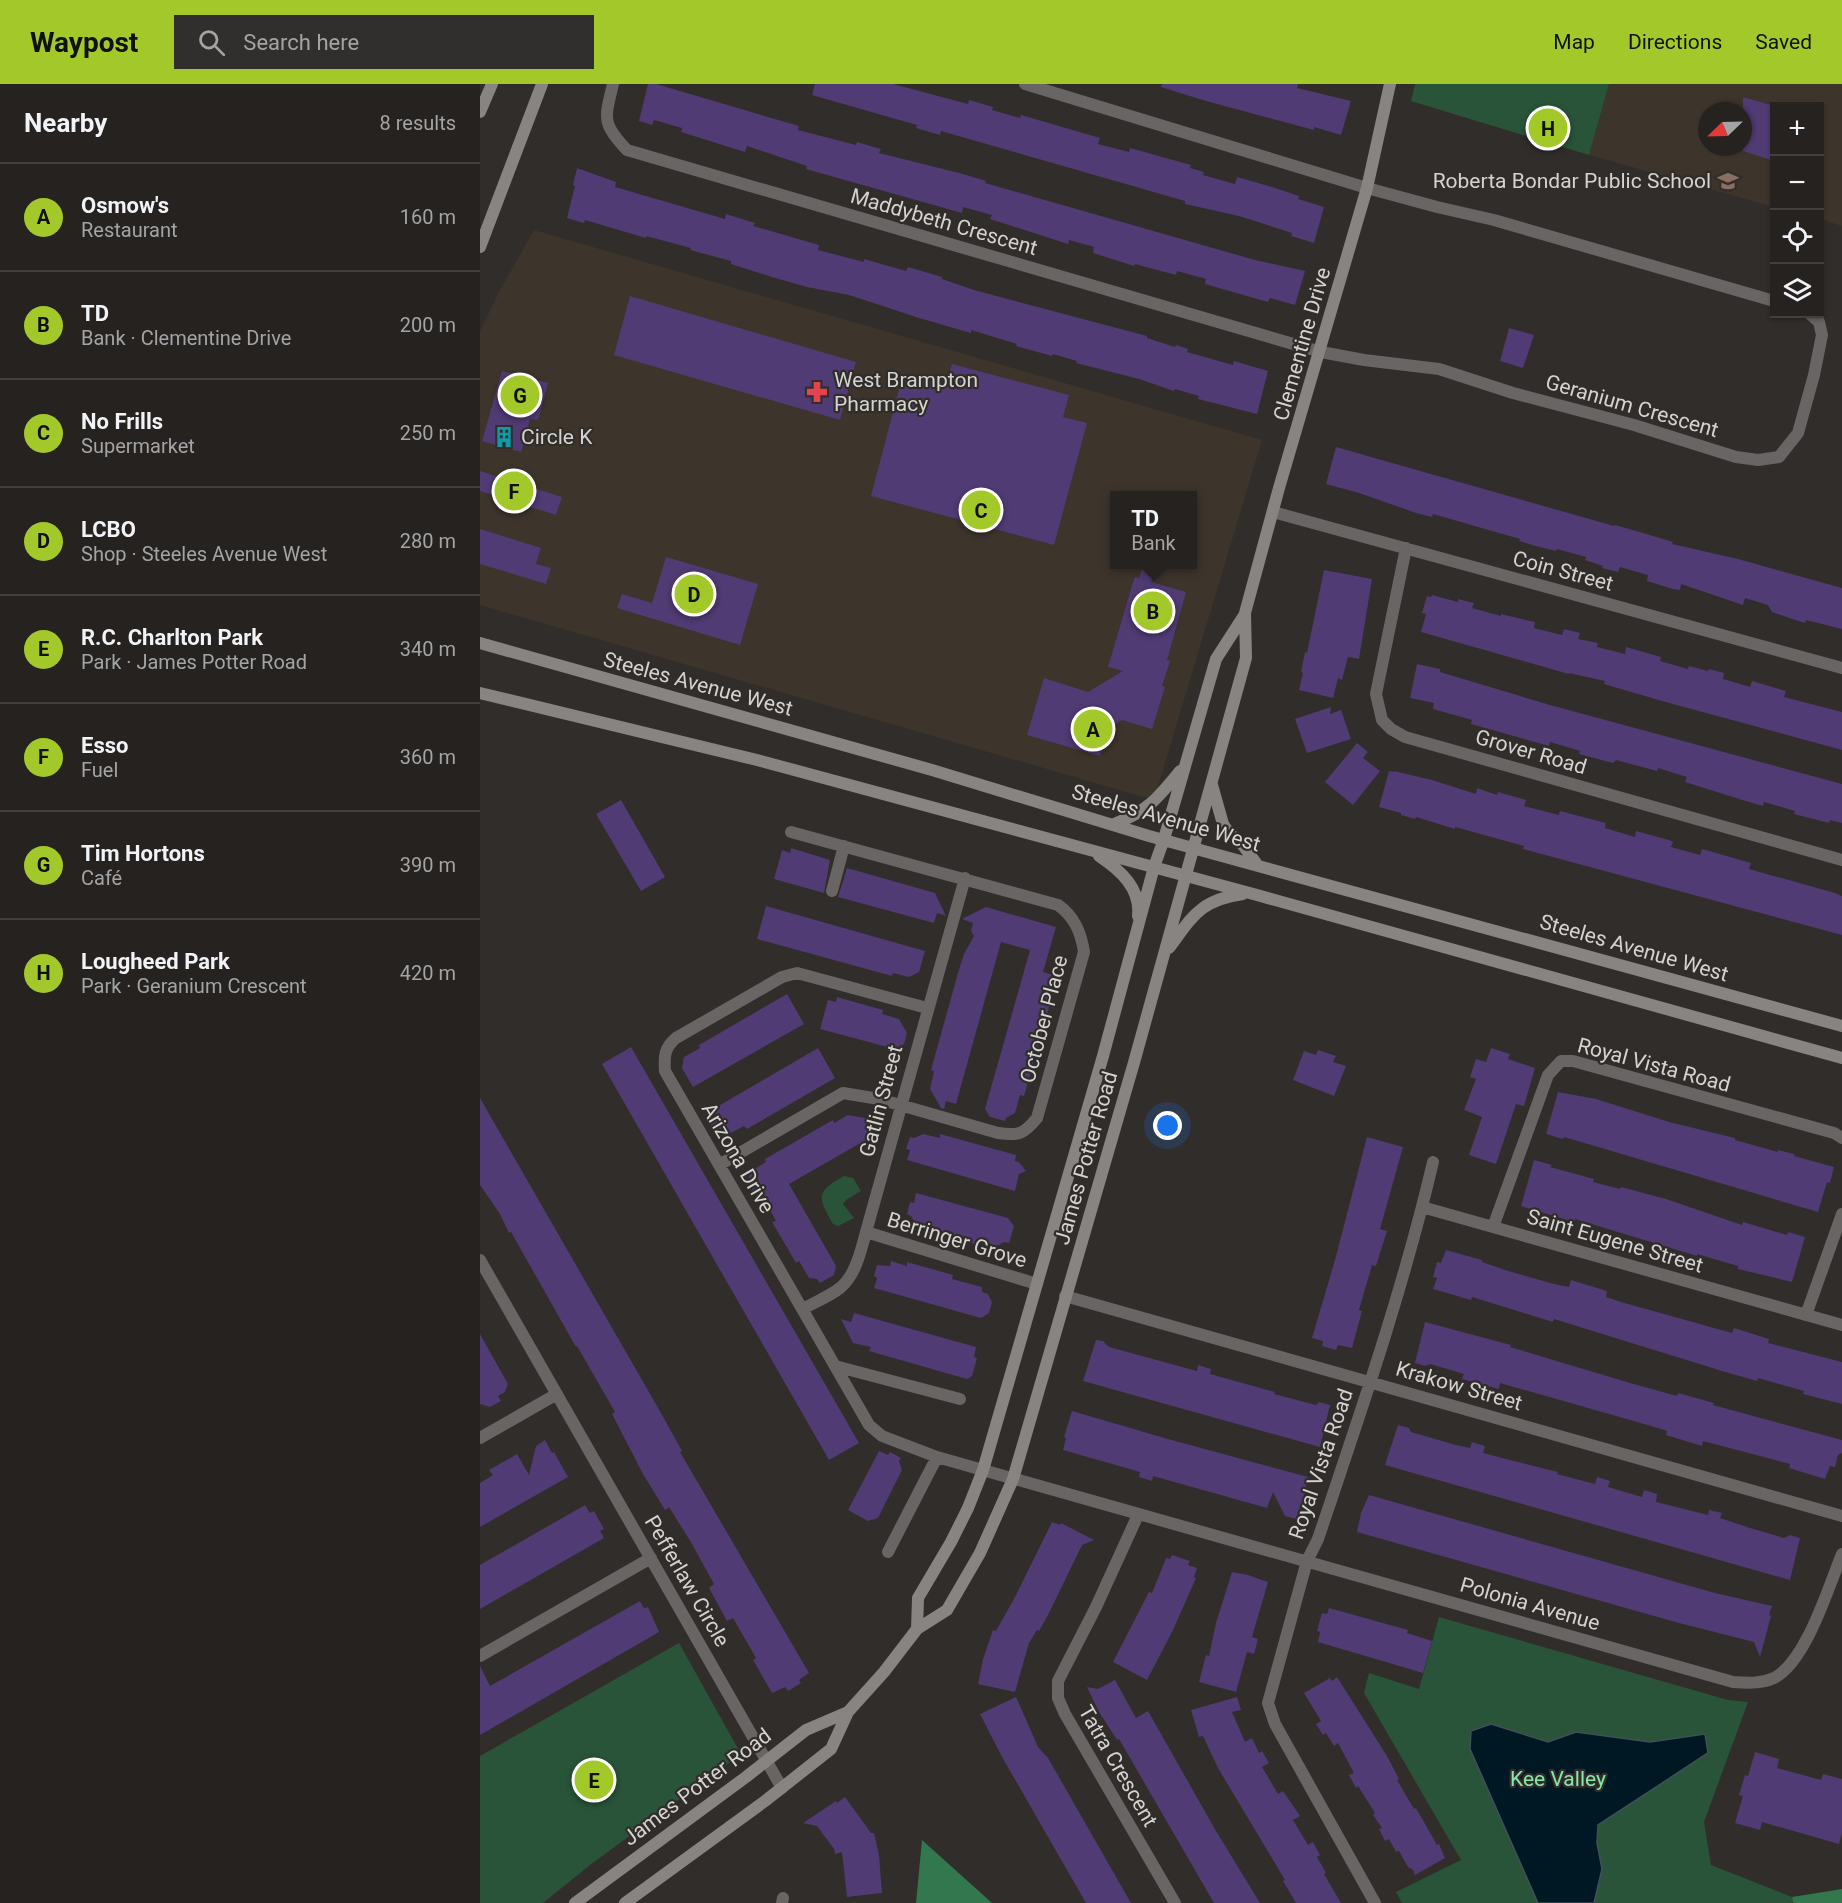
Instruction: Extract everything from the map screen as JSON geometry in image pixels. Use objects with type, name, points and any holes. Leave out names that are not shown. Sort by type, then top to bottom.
[{"type":"main road","points":[[480,112],[492,84]]},
{"type":"main road","points":[[480,247],[542,84]]},
{"type":"main road","name":"Clementine Drive","points":[[1193,847],[1246,658],[1245,614],[1367,188],[1390,84]]},
{"type":"main road","name":"Clementine Drive","points":[[1164,839],[1216,658],[1245,614]]},
{"type":"main road","name":"Steeles Avenue West","points":[[480,643],[921,767],[1164,839],[1842,1026]]},
{"type":"main road","points":[[480,693],[757,760],[1257,895],[1842,1058]]},
{"type":"main road","points":[[1114,824],[1135,816],[1150,806],[1184,765]]},
{"type":"main road","points":[[1212,784],[1223,824],[1256,863]]},
{"type":"main road","name":"James Potter Road","points":[[917,1629],[918,1598],[951,1542],[983,1470],[1154,867],[1164,839]]},
{"type":"main road","points":[[1079,847],[1117,868],[1134,889],[1139,908],[1136,935]]},
{"type":"main road","name":"James Potter Road","points":[[625,1903],[782,1788],[831,1749],[848,1712],[884,1672],[917,1629],[947,1610],[980,1553],[1013,1479],[1193,847]]},
{"type":"main road","points":[[1164,954],[1191,918],[1209,902],[1246,893],[1257,895]]},
{"type":"main road","name":"James Potter Road","points":[[575,1903],[806,1730],[848,1712]]},
{"type":"street","name":"Maddybeth Crescent","points":[[613,84],[606,118],[613,136],[627,150],[1321,352]]},
{"type":"street","points":[[1025,84],[1367,188],[1494,220],[1770,300]]},
{"type":"street","name":"Geranium Crescent","points":[[1321,352],[1439,369],[1513,393],[1634,424],[1736,457],[1758,460],[1779,457],[1798,434],[1822,335],[1819,322],[1814,318]]},
{"type":"street","name":"Coin Street","points":[[1273,512],[1842,668]]},
{"type":"street","name":"Grover Road","points":[[1406,548],[1376,694],[1382,720],[1391,729],[1405,736],[1842,860]]},
{"type":"street","name":"October Place","points":[[790,832],[1058,905],[1066,911],[1082,935],[1083,952],[1037,1118],[1028,1130],[1015,1136],[998,1133],[900,1105]]},
{"type":"street","points":[[832,891],[844,846]]},
{"type":"street","name":"Gatlin Street","points":[[803,1309],[840,1288],[849,1279],[866,1232],[964,878]]},
{"type":"street","name":"Arizona Drive","points":[[927,1008],[797,974],[782,977],[676,1038],[670,1043],[664,1055],[665,1071],[869,1425],[882,1436],[937,1457],[983,1470]]},
{"type":"street","name":"Royal Vista Road","points":[[1493,1227],[1548,1075],[1561,1061],[1573,1061],[1842,1138]]},
{"type":"street","points":[[719,1165],[843,1093],[859,1094],[900,1105]]},
{"type":"street","points":[[1422,1208],[1433,1161]]},
{"type":"street","name":"Royal Vista Road","points":[[1307,1561],[1318,1539],[1371,1381],[1422,1208]]},
{"type":"street","name":"Saint Eugene Street","points":[[1422,1208],[1842,1325]]},
{"type":"street","points":[[1806,1315],[1842,1214]]},
{"type":"street","name":"Berringer Grove","points":[[866,1232],[1037,1284]]},
{"type":"street","name":"Pefferlaw Circle","points":[[480,1260],[782,1788]]},
{"type":"street","name":"Krakow Street","points":[[1065,1296],[1842,1516]]},
{"type":"street","points":[[835,1366],[960,1399]]},
{"type":"street","points":[[480,1438],[557,1394]]},
{"type":"street","points":[[888,1552],[937,1457]]},
{"type":"street","points":[[983,1470],[1138,1515]]},
{"type":"street","name":"Polonia Avenue","points":[[1138,1515],[1733,1682],[1747,1683],[1758,1683],[1774,1678],[1791,1665],[1799,1655],[1842,1554]]},
{"type":"street","name":"Tatra Crescent","points":[[1138,1515],[1096,1607],[1058,1681],[1058,1698],[1065,1714],[1175,1903]]},
{"type":"street","points":[[480,1656],[651,1558]]},
{"type":"street","points":[[1307,1561],[1268,1703],[1275,1724],[1376,1903]]},
{"type":"shaded area","name":"Roberta Bondar Public School","points":[[1609,84],[1842,84],[1842,226],[1824,220],[1824,102],[1770,102],[1770,206],[1589,155]]},
{"type":"shaded area","points":[[534,230],[1262,440],[1154,800],[480,605],[480,331]]},
{"type":"green space","points":[[1415,84],[1609,84],[1589,155],[1411,101]]},
{"type":"green space","points":[[844,1176],[853,1178],[861,1191],[843,1204],[854,1218],[838,1226],[833,1224],[828,1215],[822,1196],[828,1186]]},
{"type":"green space","name":"Kee Valley","points":[[1439,1617],[1728,1700],[1748,1702],[1704,1822],[1711,1865],[1792,1897],[1793,1903],[1402,1903],[1396,1892],[1461,1860],[1364,1693],[1369,1673],[1419,1689]]},
{"type":"green space","points":[[679,1643],[741,1754],[590,1865],[543,1903],[480,1903],[480,1756]]},
{"type":"green space","points":[[922,1840],[992,1903],[916,1903]]},
{"type":"green space","points":[[1842,1889],[1842,1903],[1793,1903],[1792,1897]]},
{"type":"water","points":[[1491,1724],[1548,1742],[1576,1732],[1650,1742],[1705,1734],[1708,1753],[1598,1825],[1597,1843],[1602,1869],[1594,1903],[1538,1903],[1470,1749],[1471,1731]]},
{"type":"building","points":[[648,84],[656,84],[799,126],[798,130],[856,145],[857,142],[881,149],[879,153],[963,174],[986,181],[985,183],[1255,260],[1305,271],[1295,305],[1270,298],[1268,302],[1205,284],[1206,279],[1177,271],[1176,275],[1135,264],[1134,266],[1093,253],[1094,247],[1069,240],[1068,244],[990,219],[992,215],[963,207],[962,213],[806,169],[807,166],[747,146],[745,152],[681,132],[682,128],[654,120],[652,125],[639,121]]},
{"type":"building","points":[[815,84],[893,84],[968,104],[969,100],[993,107],[992,110],[1020,118],[1021,115],[1100,138],[1098,144],[1129,152],[1130,148],[1191,165],[1190,168],[1204,172],[1203,175],[1235,184],[1237,177],[1272,187],[1299,196],[1298,199],[1324,207],[1314,243],[1291,236],[1292,233],[1239,216],[1185,204],[1185,201],[941,131],[940,135],[916,128],[917,125],[812,95]]},
{"type":"building","points":[[1162,84],[1298,84],[1297,88],[1351,101],[1341,135],[1206,101],[1161,87]]},
{"type":"building","points":[[1743,97],[1770,105],[1770,160],[1752,154],[1752,102],[1743,102]]},
{"type":"building","points":[[577,168],[616,182],[615,187],[725,219],[726,214],[755,223],[753,226],[819,245],[818,250],[864,262],[864,259],[906,271],[908,267],[974,290],[1147,336],[1147,338],[1175,347],[1176,345],[1188,349],[1187,352],[1233,365],[1234,361],[1268,371],[1257,414],[1198,399],[1199,396],[1076,363],[1077,361],[1053,354],[1052,356],[1016,346],[1017,344],[971,330],[971,333],[919,318],[849,295],[772,277],[731,264],[731,261],[690,250],[691,248],[646,236],[646,238],[585,220],[584,223],[567,218]]},
{"type":"building","points":[[630,296],[856,362],[840,420],[614,355]]},
{"type":"building","points":[[1509,328],[1534,335],[1523,368],[1500,361]]},
{"type":"building","points":[[952,364],[1069,395],[1063,417],[1087,423],[1054,545],[871,496],[903,374],[946,386]]},
{"type":"building","points":[[502,371],[548,383],[539,417],[537,420],[530,419],[521,452],[482,441]]},
{"type":"building","points":[[1336,447],[1643,533],[1673,542],[1672,544],[1738,559],[1842,588],[1842,629],[1789,618],[1772,612],[1768,605],[1745,598],[1743,605],[1681,584],[1680,590],[1673,589],[1647,581],[1648,575],[1620,567],[1618,572],[1602,568],[1603,566],[1585,560],[1586,557],[1536,546],[1519,541],[1520,539],[1433,514],[1432,517],[1416,513],[1326,484]]},
{"type":"building","points":[[480,471],[562,497],[556,515],[480,491]]},
{"type":"building","points":[[480,529],[541,548],[536,564],[551,568],[546,584],[480,564]]},
{"type":"building","points":[[666,557],[758,584],[740,645],[617,608],[622,594],[652,603]]},
{"type":"building","points":[[1142,569],[1155,569],[1151,582],[1186,592],[1167,660],[1170,661],[1162,686],[1165,687],[1152,729],[1122,720],[1109,728],[1100,756],[1027,735],[1044,678],[1088,692],[1123,671],[1108,667],[1134,579],[1139,578]]},
{"type":"building","points":[[1324,570],[1372,579],[1359,659],[1348,657],[1342,680],[1338,678],[1333,698],[1299,690],[1305,652],[1307,653]]},
{"type":"building","points":[[1432,595],[1458,602],[1458,599],[1474,603],[1472,608],[1535,622],[1534,628],[1562,635],[1564,629],[1580,633],[1578,639],[1598,643],[1597,647],[1625,654],[1626,647],[1661,657],[1660,661],[1688,669],[1689,666],[1724,673],[1723,679],[1750,687],[1752,681],[1786,691],[1784,697],[1842,712],[1842,750],[1662,701],[1604,684],[1605,681],[1569,674],[1421,632],[1426,614],[1422,613],[1427,596]]},
{"type":"building","points":[[1417,664],[1440,669],[1440,672],[1550,705],[1842,784],[1842,823],[1830,820],[1829,823],[1794,814],[1795,811],[1764,802],[1763,806],[1739,799],[1685,782],[1687,777],[1658,768],[1657,771],[1616,760],[1613,763],[1579,754],[1580,751],[1550,742],[1549,746],[1471,724],[1472,720],[1433,709],[1434,703],[1410,698]]},
{"type":"building","points":[[1331,707],[1330,714],[1341,710],[1351,739],[1307,753],[1295,719]]},
{"type":"building","points":[[1357,743],[1368,752],[1363,758],[1380,771],[1353,805],[1325,782]]},
{"type":"building","points":[[1389,771],[1432,780],[1476,794],[1477,788],[1497,795],[1498,792],[1526,800],[1524,806],[1559,815],[1560,811],[1606,823],[1605,828],[1635,837],[1636,831],[1669,840],[1673,842],[1671,847],[1700,855],[1702,849],[1751,863],[1749,869],[1835,893],[1842,896],[1842,935],[1523,849],[1524,846],[1455,827],[1455,829],[1416,817],[1415,819],[1401,815],[1401,813],[1379,807]]},
{"type":"building","points":[[621,800],[665,877],[641,891],[596,814]]},
{"type":"building","points":[[791,848],[830,860],[824,893],[774,879],[782,850],[790,853]]},
{"type":"building","points":[[847,868],[935,893],[946,916],[937,913],[934,923],[838,897]]},
{"type":"building","points":[[766,906],[925,951],[919,972],[909,977],[893,973],[892,976],[757,939]]},
{"type":"building","points":[[986,907],[1056,927],[1043,972],[1057,979],[1024,1096],[1020,1095],[1015,1113],[1005,1121],[990,1117],[985,1109],[1030,950],[1001,942],[956,1104],[946,1101],[944,1109],[941,1108],[930,1089],[934,1071],[931,1070],[958,973],[964,954],[974,936],[971,931],[973,923],[962,919]]},
{"type":"building","points":[[787,994],[804,1024],[693,1087],[682,1068],[684,1057],[700,1048],[699,1045]]},
{"type":"building","points":[[837,997],[883,1010],[882,1014],[899,1019],[907,1033],[904,1044],[895,1049],[820,1029],[828,1000],[836,1002]]},
{"type":"building","points":[[631,1047],[859,1443],[829,1460],[602,1064]]},
{"type":"building","points":[[818,1048],[835,1078],[747,1129],[744,1126],[729,1134],[716,1133],[708,1120],[710,1111]]},
{"type":"building","points":[[1491,1048],[1510,1054],[1508,1059],[1535,1068],[1524,1106],[1516,1104],[1496,1164],[1469,1155],[1482,1117],[1464,1110],[1476,1079],[1470,1077],[1476,1059],[1486,1062]]},
{"type":"building","points":[[1318,1050],[1336,1056],[1333,1062],[1346,1066],[1334,1096],[1293,1080],[1304,1051],[1316,1055]]},
{"type":"building","points":[[1558,1092],[1596,1099],[1669,1122],[1735,1138],[1735,1140],[1778,1152],[1778,1150],[1794,1154],[1794,1156],[1834,1167],[1830,1183],[1827,1182],[1818,1212],[1564,1137],[1563,1139],[1546,1134]]},
{"type":"building","points":[[480,1098],[661,1413],[682,1451],[680,1452],[809,1673],[799,1680],[801,1683],[788,1691],[785,1687],[772,1693],[753,1660],[756,1658],[733,1618],[727,1621],[709,1588],[714,1584],[692,1544],[669,1507],[665,1510],[643,1474],[612,1414],[615,1412],[511,1232],[509,1233],[500,1214],[480,1185]]},
{"type":"building","points":[[848,1115],[865,1118],[870,1126],[866,1128],[871,1137],[789,1184],[836,1266],[834,1275],[820,1283],[817,1279],[809,1278],[799,1261],[796,1263],[772,1222],[776,1221],[765,1201],[758,1199],[748,1182],[750,1172],[766,1162],[765,1159],[833,1120],[834,1123]]},
{"type":"building","points":[[923,1134],[940,1138],[940,1134],[1016,1155],[1015,1161],[1019,1162],[1026,1171],[1019,1174],[1015,1191],[907,1160],[910,1150],[906,1149],[910,1137],[914,1138]]},
{"type":"building","points":[[1367,1137],[1403,1147],[1380,1229],[1387,1231],[1376,1266],[1372,1265],[1359,1310],[1362,1311],[1352,1348],[1338,1345],[1336,1350],[1322,1346],[1323,1341],[1312,1338]]},
{"type":"building","points":[[1534,1160],[1552,1165],[1550,1167],[1594,1179],[1593,1182],[1666,1199],[1742,1225],[1743,1222],[1787,1235],[1788,1232],[1805,1237],[1792,1282],[1738,1269],[1738,1266],[1575,1219],[1574,1222],[1521,1206]]},
{"type":"building","points":[[916,1193],[1008,1218],[1014,1226],[1009,1243],[1004,1242],[997,1246],[979,1242],[978,1245],[932,1232],[932,1229],[916,1224],[907,1214],[910,1202],[914,1203]]},
{"type":"building","points":[[1446,1250],[1554,1284],[1569,1287],[1571,1280],[1607,1291],[1606,1297],[1621,1302],[1732,1333],[1734,1328],[1769,1339],[1768,1343],[1842,1362],[1842,1404],[1803,1394],[1804,1391],[1758,1378],[1757,1381],[1722,1371],[1554,1319],[1553,1322],[1472,1297],[1471,1300],[1433,1289],[1437,1278],[1433,1277],[1437,1262],[1441,1263]]},
{"type":"building","points":[[891,1261],[907,1266],[907,1262],[953,1275],[952,1279],[982,1287],[982,1292],[988,1294],[992,1302],[989,1313],[981,1318],[874,1288],[877,1265],[890,1266]]},
{"type":"building","points":[[854,1313],[976,1347],[974,1357],[977,1358],[972,1376],[967,1379],[869,1351],[871,1347],[853,1343],[841,1319],[851,1322]]},
{"type":"building","points":[[1425,1322],[1511,1345],[1510,1347],[1630,1383],[1677,1396],[1678,1393],[1714,1403],[1713,1405],[1842,1440],[1842,1453],[1838,1455],[1835,1467],[1830,1466],[1825,1479],[1789,1468],[1790,1464],[1703,1441],[1702,1446],[1666,1435],[1667,1431],[1651,1426],[1500,1383],[1499,1389],[1462,1379],[1464,1374],[1430,1364],[1425,1366],[1415,1363]]},
{"type":"building","points":[[480,1334],[508,1384],[505,1392],[498,1396],[501,1401],[490,1407],[480,1404]]},
{"type":"building","points":[[1096,1340],[1103,1341],[1109,1347],[1197,1371],[1198,1365],[1211,1369],[1210,1374],[1275,1392],[1274,1394],[1316,1405],[1319,1402],[1330,1405],[1320,1447],[1083,1381]]},
{"type":"building","points":[[1072,1411],[1308,1477],[1296,1519],[1285,1516],[1273,1492],[1267,1508],[1153,1476],[1152,1481],[1139,1477],[1140,1472],[1063,1450],[1066,1438],[1064,1437]]},
{"type":"building","points":[[1398,1425],[1409,1428],[1411,1432],[1456,1445],[1470,1448],[1472,1442],[1485,1446],[1483,1453],[1595,1484],[1597,1477],[1610,1481],[1608,1487],[1642,1497],[1644,1490],[1657,1494],[1656,1502],[1708,1515],[1709,1510],[1722,1513],[1720,1518],[1784,1538],[1790,1535],[1800,1538],[1790,1580],[1385,1465]]},
{"type":"building","points":[[545,1440],[568,1477],[480,1527],[480,1483],[493,1475],[489,1470],[517,1454],[529,1475],[536,1446]]},
{"type":"building","points":[[879,1451],[888,1455],[890,1452],[901,1458],[899,1461],[902,1470],[878,1518],[868,1521],[848,1510]]},
{"type":"building","points":[[1369,1495],[1715,1593],[1772,1606],[1760,1657],[1754,1642],[1357,1532],[1361,1513]]},
{"type":"building","points":[[585,1505],[590,1513],[594,1511],[604,1529],[600,1531],[604,1538],[480,1609],[480,1565]]},
{"type":"building","points":[[1052,1522],[1060,1525],[1061,1523],[1094,1540],[1082,1545],[1048,1615],[1029,1643],[1015,1692],[978,1684],[983,1659],[993,1630],[996,1631],[1015,1597]]},
{"type":"building","points":[[1172,1555],[1190,1561],[1188,1565],[1197,1568],[1194,1577],[1196,1578],[1147,1680],[1113,1662],[1149,1592],[1152,1593],[1166,1558],[1170,1559]]},
{"type":"building","points":[[1232,1572],[1268,1582],[1252,1637],[1258,1639],[1254,1654],[1247,1652],[1236,1692],[1199,1682],[1206,1655],[1209,1656],[1216,1623]]},
{"type":"building","points":[[640,1601],[643,1607],[648,1607],[659,1632],[480,1735],[480,1666],[490,1686]]},
{"type":"building","points":[[1329,1608],[1408,1630],[1407,1633],[1432,1641],[1423,1673],[1318,1642],[1320,1632],[1317,1631],[1322,1613],[1327,1614]]},
{"type":"building","points":[[1337,1677],[1387,1756],[1399,1779],[1397,1780],[1437,1845],[1439,1844],[1445,1858],[1415,1875],[1399,1851],[1396,1852],[1389,1839],[1385,1841],[1379,1829],[1382,1828],[1373,1815],[1375,1813],[1349,1775],[1354,1773],[1338,1743],[1334,1746],[1326,1733],[1323,1735],[1316,1724],[1321,1721],[1304,1693],[1330,1678],[1332,1681]]},
{"type":"building","points":[[1115,1680],[1136,1718],[1148,1711],[1260,1903],[1214,1903],[1119,1739],[1117,1740],[1099,1712],[1087,1687],[1098,1689]]},
{"type":"building","points":[[1016,1697],[1038,1747],[1048,1758],[1131,1903],[1086,1903],[1002,1757],[980,1714]]},
{"type":"building","points":[[1237,1697],[1241,1710],[1232,1712],[1245,1742],[1252,1738],[1259,1753],[1262,1751],[1269,1763],[1262,1767],[1278,1794],[1283,1791],[1300,1816],[1293,1820],[1308,1845],[1313,1842],[1320,1855],[1317,1857],[1326,1873],[1324,1874],[1341,1903],[1296,1903],[1283,1881],[1285,1880],[1218,1768],[1203,1736],[1199,1737],[1191,1710]]},
{"type":"building","points":[[1755,1752],[1779,1759],[1777,1768],[1821,1780],[1823,1774],[1842,1779],[1842,1833],[1839,1844],[1762,1822],[1760,1830],[1735,1823],[1743,1796],[1739,1795],[1745,1775],[1748,1776]]},
{"type":"building","points":[[845,1797],[871,1833],[874,1833],[879,1855],[882,1893],[847,1897],[842,1852],[835,1854],[834,1849],[817,1826],[803,1823]]},
{"type":"place","name":"Lougheed Park","points":[[1548,128]]},
{"type":"place","name":"Roberta Bondar Public School","points":[[1728,181]]},
{"type":"place","name":"West Brampton Pharmacy","points":[[817,392]]},
{"type":"place","name":"Tim Hortons","points":[[520,395]]},
{"type":"place","name":"Circle K","points":[[504,437]]},
{"type":"place","name":"Esso","points":[[514,491]]},
{"type":"place","name":"No Frills","points":[[981,510]]},
{"type":"place","name":"LCBO","points":[[694,594]]},
{"type":"place","name":"TD","points":[[1153,611]]},
{"type":"place","name":"Osmow's","points":[[1093,729]]},
{"type":"place","name":"R.C. Charlton Park","points":[[594,1780]]}]
